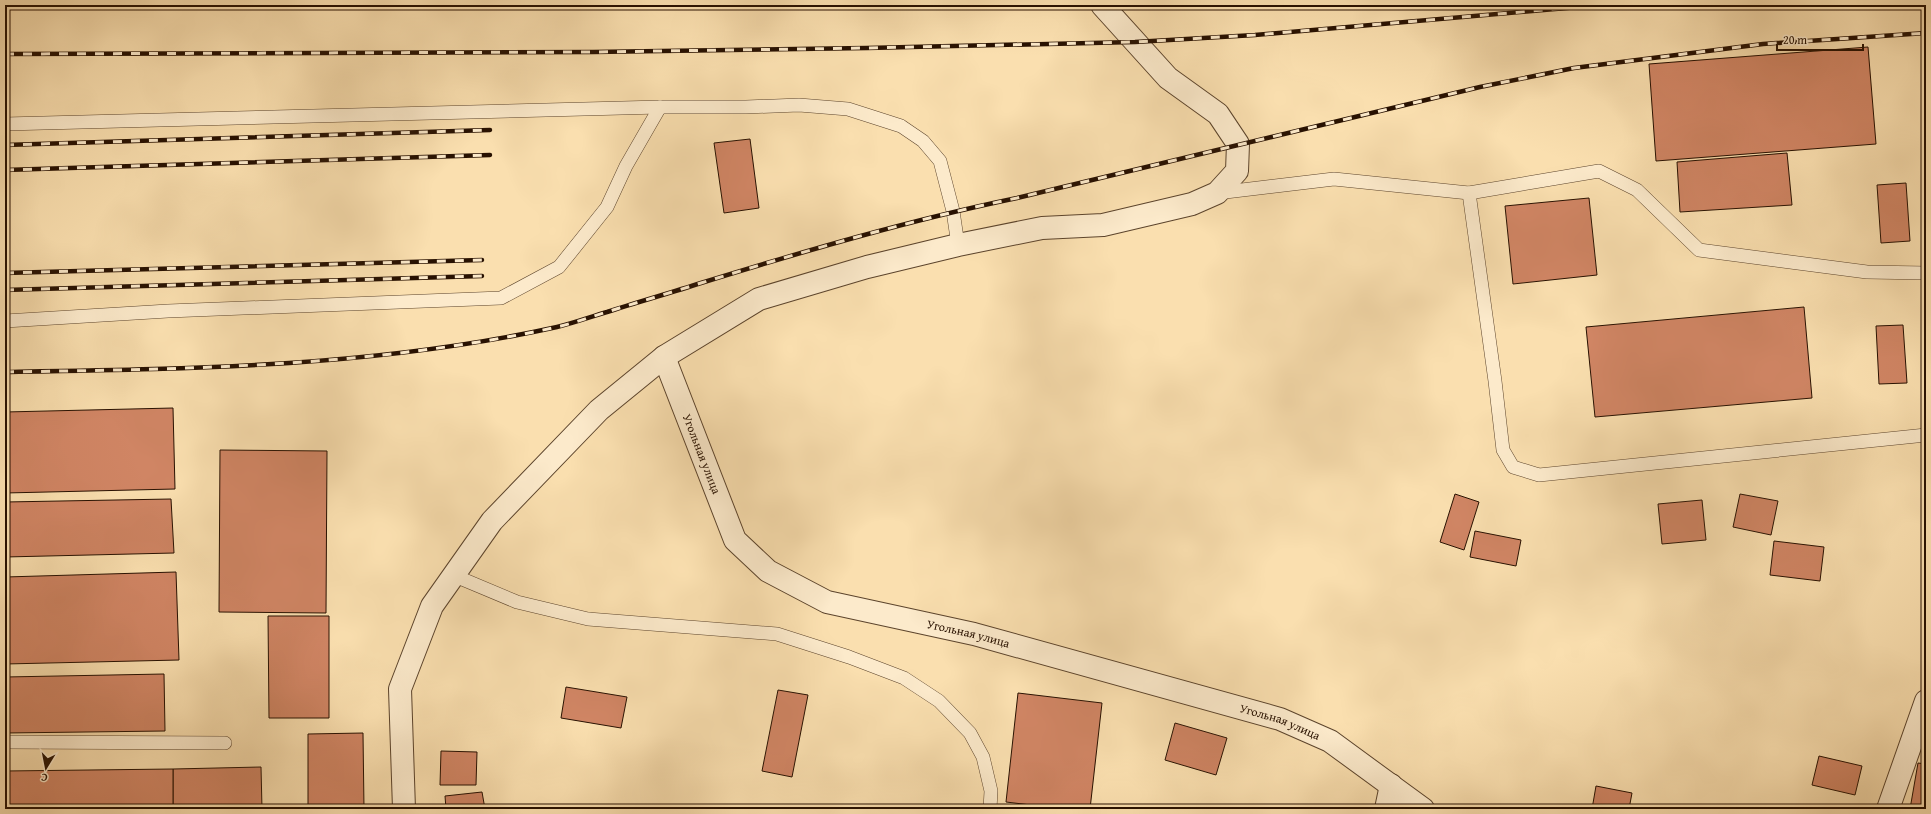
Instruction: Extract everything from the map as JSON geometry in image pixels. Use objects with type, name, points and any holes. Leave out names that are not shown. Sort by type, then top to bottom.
[{"type":"street","points":[[404,809],[400,689],[432,606],[455,576],[492,521],[599,410],[664,357],[759,299],[867,267],[958,245],[1042,228],[1103,225],[1192,204],[1217,193],[1237,171],[1238,144],[1218,114],[1168,78],[1102,5]]},
{"type":"street","name":"Угольная улица","points":[[664,357],[735,540],[768,571],[827,602],[974,634],[1280,719],[1330,741],[1422,809]]},
{"type":"street","points":[[1888,809],[1926,701]]},
{"type":"street","points":[[1386,809],[1391,785]]},
{"type":"lane","points":[[5,124],[660,107],[746,108],[799,105],[848,108],[902,126],[923,141],[940,161],[953,211],[958,245]]},
{"type":"lane","points":[[5,321],[168,311],[501,298],[559,268],[607,208],[626,166],[660,107]]},
{"type":"lane","points":[[1217,193],[1334,179],[1470,193],[1598,171],[1638,190],[1699,250],[1867,272],[1926,273]]},
{"type":"lane","points":[[1470,193],[1503,450],[1513,467],[1539,474],[1926,435]]},
{"type":"lane","points":[[455,576],[517,602],[588,619],[777,634],[849,657],[904,678],[939,701],[970,733],[983,757],[991,791],[990,809]]},
{"type":"lane","points":[[5,742],[225,742]]},
{"type":"building","points":[[1868,47],[1876,144],[1656,161],[1649,64]]},
{"type":"building","points":[[750,139],[759,208],[724,213],[714,143]]},
{"type":"building","points":[[1787,153],[1792,205],[1680,212],[1677,162]]},
{"type":"building","points":[[1906,183],[1910,241],[1881,243],[1877,185]]},
{"type":"building","points":[[1589,198],[1597,275],[1513,284],[1505,206]]},
{"type":"building","points":[[1804,307],[1812,398],[1595,417],[1586,327]]},
{"type":"building","points":[[1903,325],[1907,383],[1879,384],[1876,326]]},
{"type":"building","points":[[173,408],[175,489],[5,493],[5,412]]},
{"type":"building","points":[[220,450],[327,451],[326,613],[219,612]]},
{"type":"building","points":[[1455,494],[1479,502],[1464,550],[1440,542]]},
{"type":"building","points":[[1740,494],[1778,501],[1771,535],[1733,527]]},
{"type":"building","points":[[171,499],[174,553],[5,557],[5,502]]},
{"type":"building","points":[[1702,500],[1706,540],[1662,544],[1658,504]]},
{"type":"building","points":[[1475,531],[1521,540],[1516,566],[1470,557]]},
{"type":"building","points":[[1774,541],[1824,547],[1820,581],[1770,575]]},
{"type":"building","points":[[176,572],[179,660],[5,664],[5,577]]},
{"type":"building","points":[[268,616],[329,616],[329,718],[269,718]]},
{"type":"building","points":[[164,674],[165,731],[5,733],[5,677]]},
{"type":"building","points":[[566,687],[627,697],[621,728],[561,718]]},
{"type":"building","points":[[778,690],[808,695],[792,777],[762,771]]},
{"type":"building","points":[[1018,693],[1102,703],[1090,809],[1064,809],[1006,802]]},
{"type":"building","points":[[1175,723],[1227,738],[1216,775],[1165,760]]},
{"type":"building","points":[[363,733],[364,809],[308,809],[308,734]]},
{"type":"building","points":[[441,751],[477,752],[476,785],[440,785]]},
{"type":"building","points":[[1819,756],[1862,766],[1855,795],[1812,785]]},
{"type":"building","points":[[1918,763],[1926,764],[1926,809],[1910,809]]},
{"type":"building","points":[[261,767],[262,809],[173,809],[173,769]]},
{"type":"building","points":[[173,769],[173,809],[5,809],[5,771]]},
{"type":"building","points":[[1596,786],[1632,793],[1629,809],[1592,809]]},
{"type":"building","points":[[482,792],[485,809],[446,809],[445,796]]},
{"type":"building","points":[[1683,806],[1699,809],[1682,809]]},
{"type":"building","points":[[1006,807],[1041,809],[1006,809]]},
{"type":"railway","points":[[5,54],[593,52],[1135,42],[1255,35],[1601,5]]},
{"type":"railway","points":[[5,372],[213,367],[282,363],[351,358],[489,340],[570,324],[779,259],[897,226],[1480,87],[1574,68],[1763,44],[1926,33]]},
{"type":"railway","points":[[5,145],[490,130]]},
{"type":"railway","points":[[5,170],[490,155]]},
{"type":"railway","points":[[5,273],[482,260]]},
{"type":"railway","points":[[5,290],[482,276]]}]
